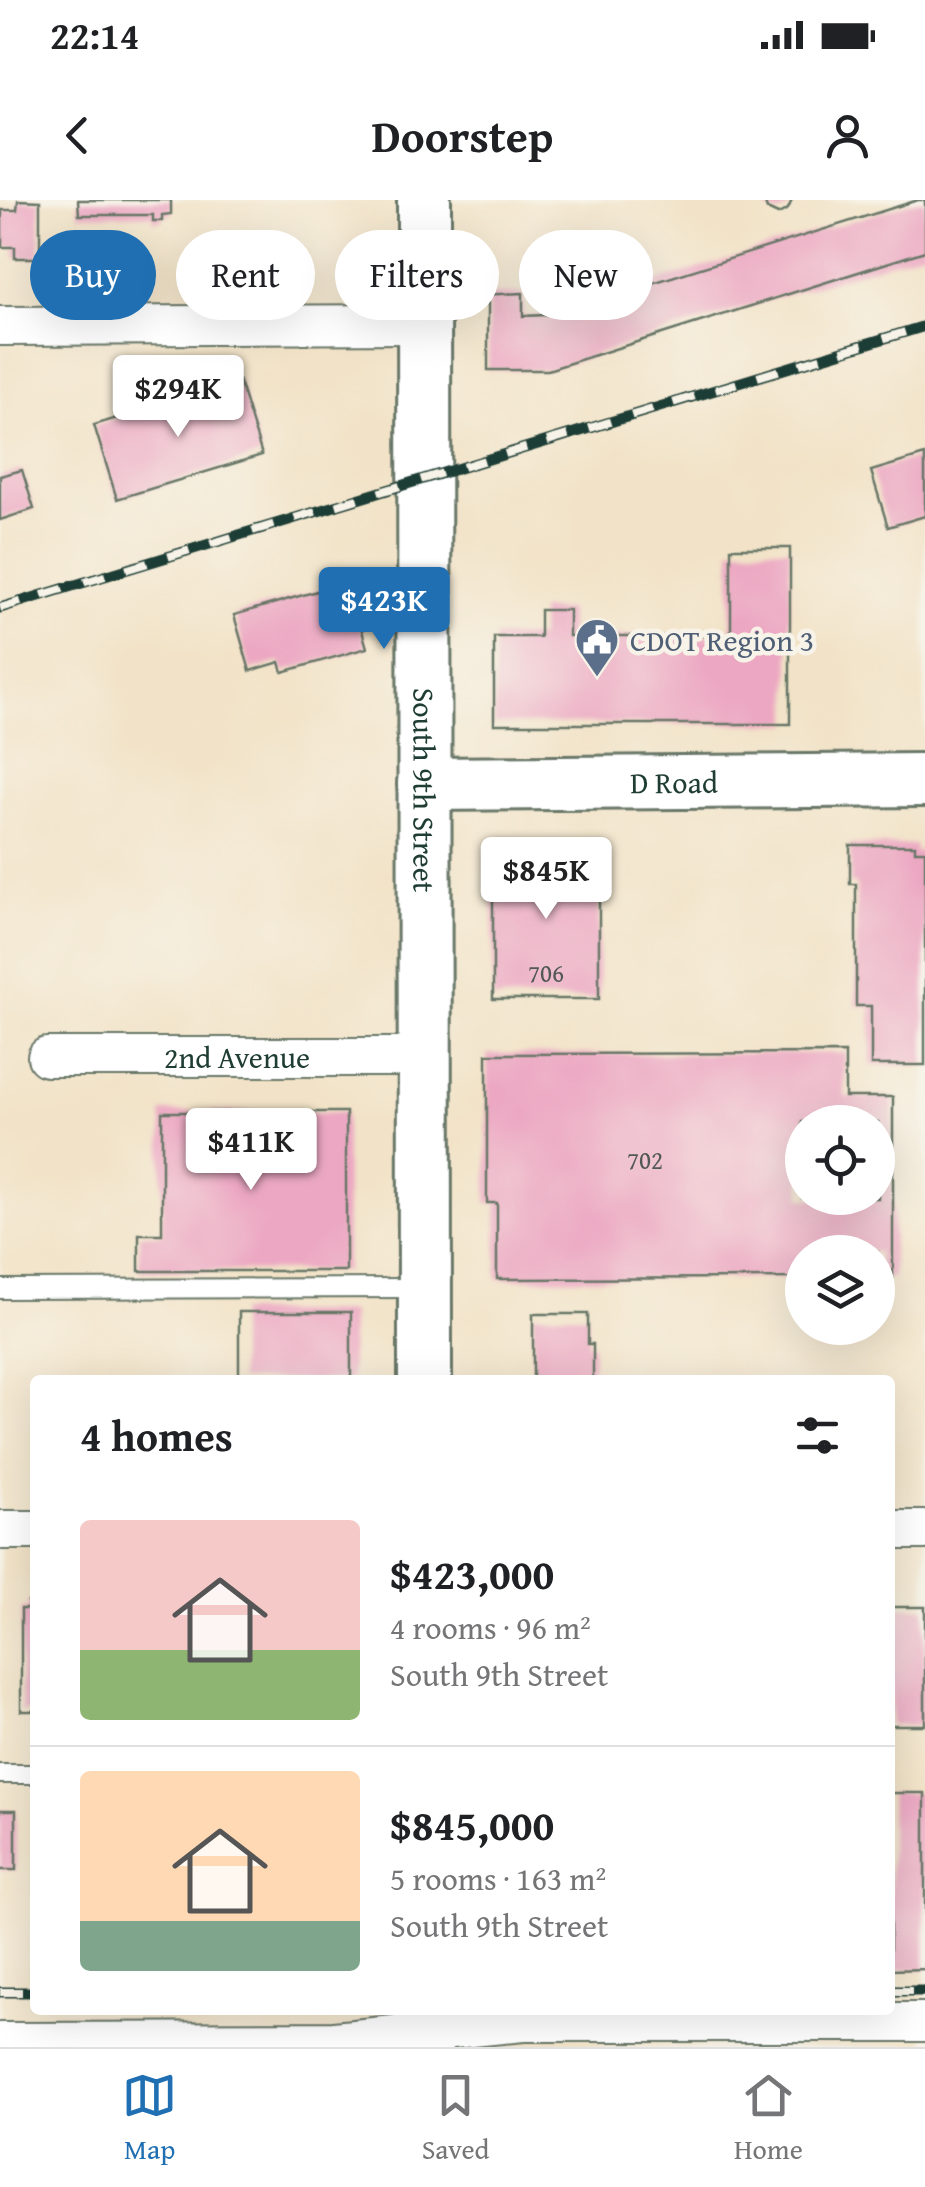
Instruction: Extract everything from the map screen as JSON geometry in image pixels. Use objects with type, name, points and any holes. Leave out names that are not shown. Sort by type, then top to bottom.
[{"type":"street","name":"South 9th Street","points":[[424,200],[425,1375]]},
{"type":"street","points":[[0,326],[424,324]]},
{"type":"street","name":"D Road","points":[[424,784],[925,780]]},
{"type":"street","name":"2nd Avenue","points":[[47,1056],[424,1056]]},
{"type":"street","points":[[0,1530],[30,1530]]},
{"type":"street","points":[[895,1530],[925,1530]]},
{"type":"street","points":[[0,2042],[334,2041],[524,2022],[925,2022]]},
{"type":"lane","points":[[0,1289],[425,1288]]},
{"type":"lane","points":[[0,1774],[30,1774]]},
{"type":"building","points":[[18,200],[40,201],[40,230],[30,230],[30,258],[15,258],[15,247],[2,247],[2,210],[17,210]]},
{"type":"building","points":[[78,200],[171,200],[171,214],[162,215],[162,221],[153,221],[153,215],[79,215]]},
{"type":"building","points":[[764,200],[792,200],[788,209],[778,214],[767,209]]},
{"type":"building","points":[[925,200],[925,251],[548,370],[488,370],[488,320],[499,320],[499,294],[519,293],[519,320],[653,320],[653,283]]},
{"type":"building","points":[[239,381],[262,455],[117,499],[94,425]]},
{"type":"building","points":[[925,455],[925,516],[888,527],[871,471]]},
{"type":"building","points":[[22,470],[34,509],[0,520],[0,476]]},
{"type":"building","points":[[731,548],[790,548],[790,724],[494,724],[494,637],[540,637],[540,610],[569,610],[569,636],[731,636]]},
{"type":"building","points":[[348,582],[367,648],[283,672],[280,662],[250,671],[234,615]]},
{"type":"building","points":[[493,845],[599,845],[599,999],[493,999]]},
{"type":"building","points":[[850,845],[915,845],[915,851],[925,851],[925,1065],[871,1065],[871,1006],[856,1006],[856,884],[850,884]]},
{"type":"building","points":[[845,1053],[845,1097],[893,1097],[893,1105],[785,1105],[785,1215],[893,1215],[893,1235],[785,1235],[785,1278],[497,1279],[497,1203],[487,1203],[487,1054]]},
{"type":"building","points":[[162,1112],[346,1112],[346,1271],[139,1271],[139,1234],[162,1234]]},
{"type":"building","points":[[239,1312],[351,1312],[351,1375],[239,1375]]},
{"type":"building","points":[[533,1314],[588,1314],[593,1375],[533,1375]]},
{"type":"building","points":[[30,1602],[30,1711],[21,1711],[21,1609],[28,1609]]},
{"type":"building","points":[[895,1607],[925,1607],[925,1725],[895,1725]]},
{"type":"building","points":[[895,1793],[925,1793],[925,1969],[895,1970]]},
{"type":"building","points":[[0,1810],[16,1810],[16,1870],[0,1870]]},
{"type":"railway","points":[[0,608],[925,326]]},
{"type":"railway","points":[[895,1991],[925,1991]]},
{"type":"railway","points":[[0,1992],[30,1992]]},
{"type":"place","name":"CDOT Region 3","points":[[597,678]]}]
